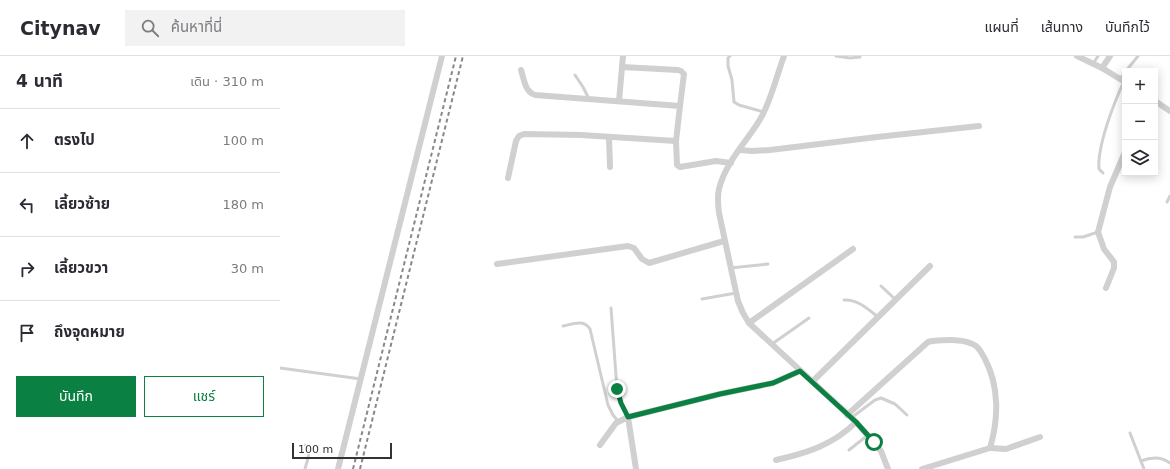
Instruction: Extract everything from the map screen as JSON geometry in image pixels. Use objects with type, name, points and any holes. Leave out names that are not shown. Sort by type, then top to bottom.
[{"type":"street","points":[[338,469],[442,56]]},
{"type":"street","points":[[619,101],[623,56]]},
{"type":"street","points":[[784,56],[764,112],[759,122],[731,163],[719,189],[718,202],[724,241],[736,293],[742,313],[750,323],[852,418],[881,451],[888,469]]},
{"type":"street","points":[[1077,56],[1102,68],[1122,80]]},
{"type":"street","points":[[1102,68],[1110,56]]},
{"type":"street","points":[[622,67],[678,70],[684,74],[676,141],[677,165],[680,167],[716,161],[731,163]]},
{"type":"street","points":[[522,70],[527,89],[530,94],[680,106]]},
{"type":"street","points":[[1158,103],[1170,111]]},
{"type":"street","points":[[740,150],[770,150],[877,136],[979,126]]},
{"type":"street","points":[[508,178],[516,141],[519,136],[524,134],[580,135],[676,141]]},
{"type":"street","points":[[609,137],[610,166]]},
{"type":"street","points":[[1106,288],[1114,268],[1114,262],[1104,249],[1098,232],[1110,187],[1122,160]]},
{"type":"street","points":[[497,264],[628,246],[634,248],[642,259],[648,263],[724,241]]},
{"type":"street","points":[[750,323],[853,249]]},
{"type":"street","points":[[813,382],[930,266]]},
{"type":"street","points":[[776,460],[819,448],[838,438],[852,418],[928,342],[932,340],[958,340],[971,343],[977,346],[980,350],[989,368],[993,381],[996,415],[994,434],[990,448]]},
{"type":"street","points":[[600,445],[618,421],[628,417],[720,394],[773,383],[800,371]]},
{"type":"street","points":[[628,417],[636,469]]},
{"type":"street","points":[[922,469],[990,448],[1006,449],[1040,437]]},
{"type":"lane","points":[[730,56],[728,66],[732,80],[734,102],[739,105],[764,112]]},
{"type":"lane","points":[[836,56],[850,58],[860,57]]},
{"type":"lane","points":[[1093,64],[1098,56]]},
{"type":"lane","points":[[1129,68],[1138,56]]},
{"type":"lane","points":[[575,75],[589,99]]},
{"type":"lane","points":[[1103,173],[1099,169],[1099,154],[1114,104],[1122,84]]},
{"type":"lane","points":[[1167,202],[1170,196]]},
{"type":"lane","points":[[1075,238],[1098,232]]},
{"type":"lane","points":[[730,268],[768,264]]},
{"type":"lane","points":[[881,286],[896,300]]},
{"type":"lane","points":[[702,299],[736,293]]},
{"type":"lane","points":[[844,300],[857,303],[878,317]]},
{"type":"lane","points":[[611,308],[617,389],[621,403],[628,417]]},
{"type":"lane","points":[[772,344],[809,318]]},
{"type":"lane","points":[[563,326],[583,323],[588,325],[608,405],[618,421]]},
{"type":"lane","points":[[280,368],[360,379]]},
{"type":"lane","points":[[852,418],[875,400],[881,398],[895,404],[907,415]]},
{"type":"lane","points":[[1130,433],[1144,469]]},
{"type":"lane","points":[[848,450],[868,435]]},
{"type":"lane","points":[[305,445],[309,450],[309,456],[305,469]]},
{"type":"lane","points":[[1141,461],[1155,457],[1170,463]]},
{"type":"railway","points":[[353,469],[456,56]]},
{"type":"railway","points":[[360,469],[463,56]]},
{"type":"route","points":[[617,389],[621,403],[628,417],[669,408],[720,394],[760,387],[786,378],[800,371],[856,422],[874,442]]}]
